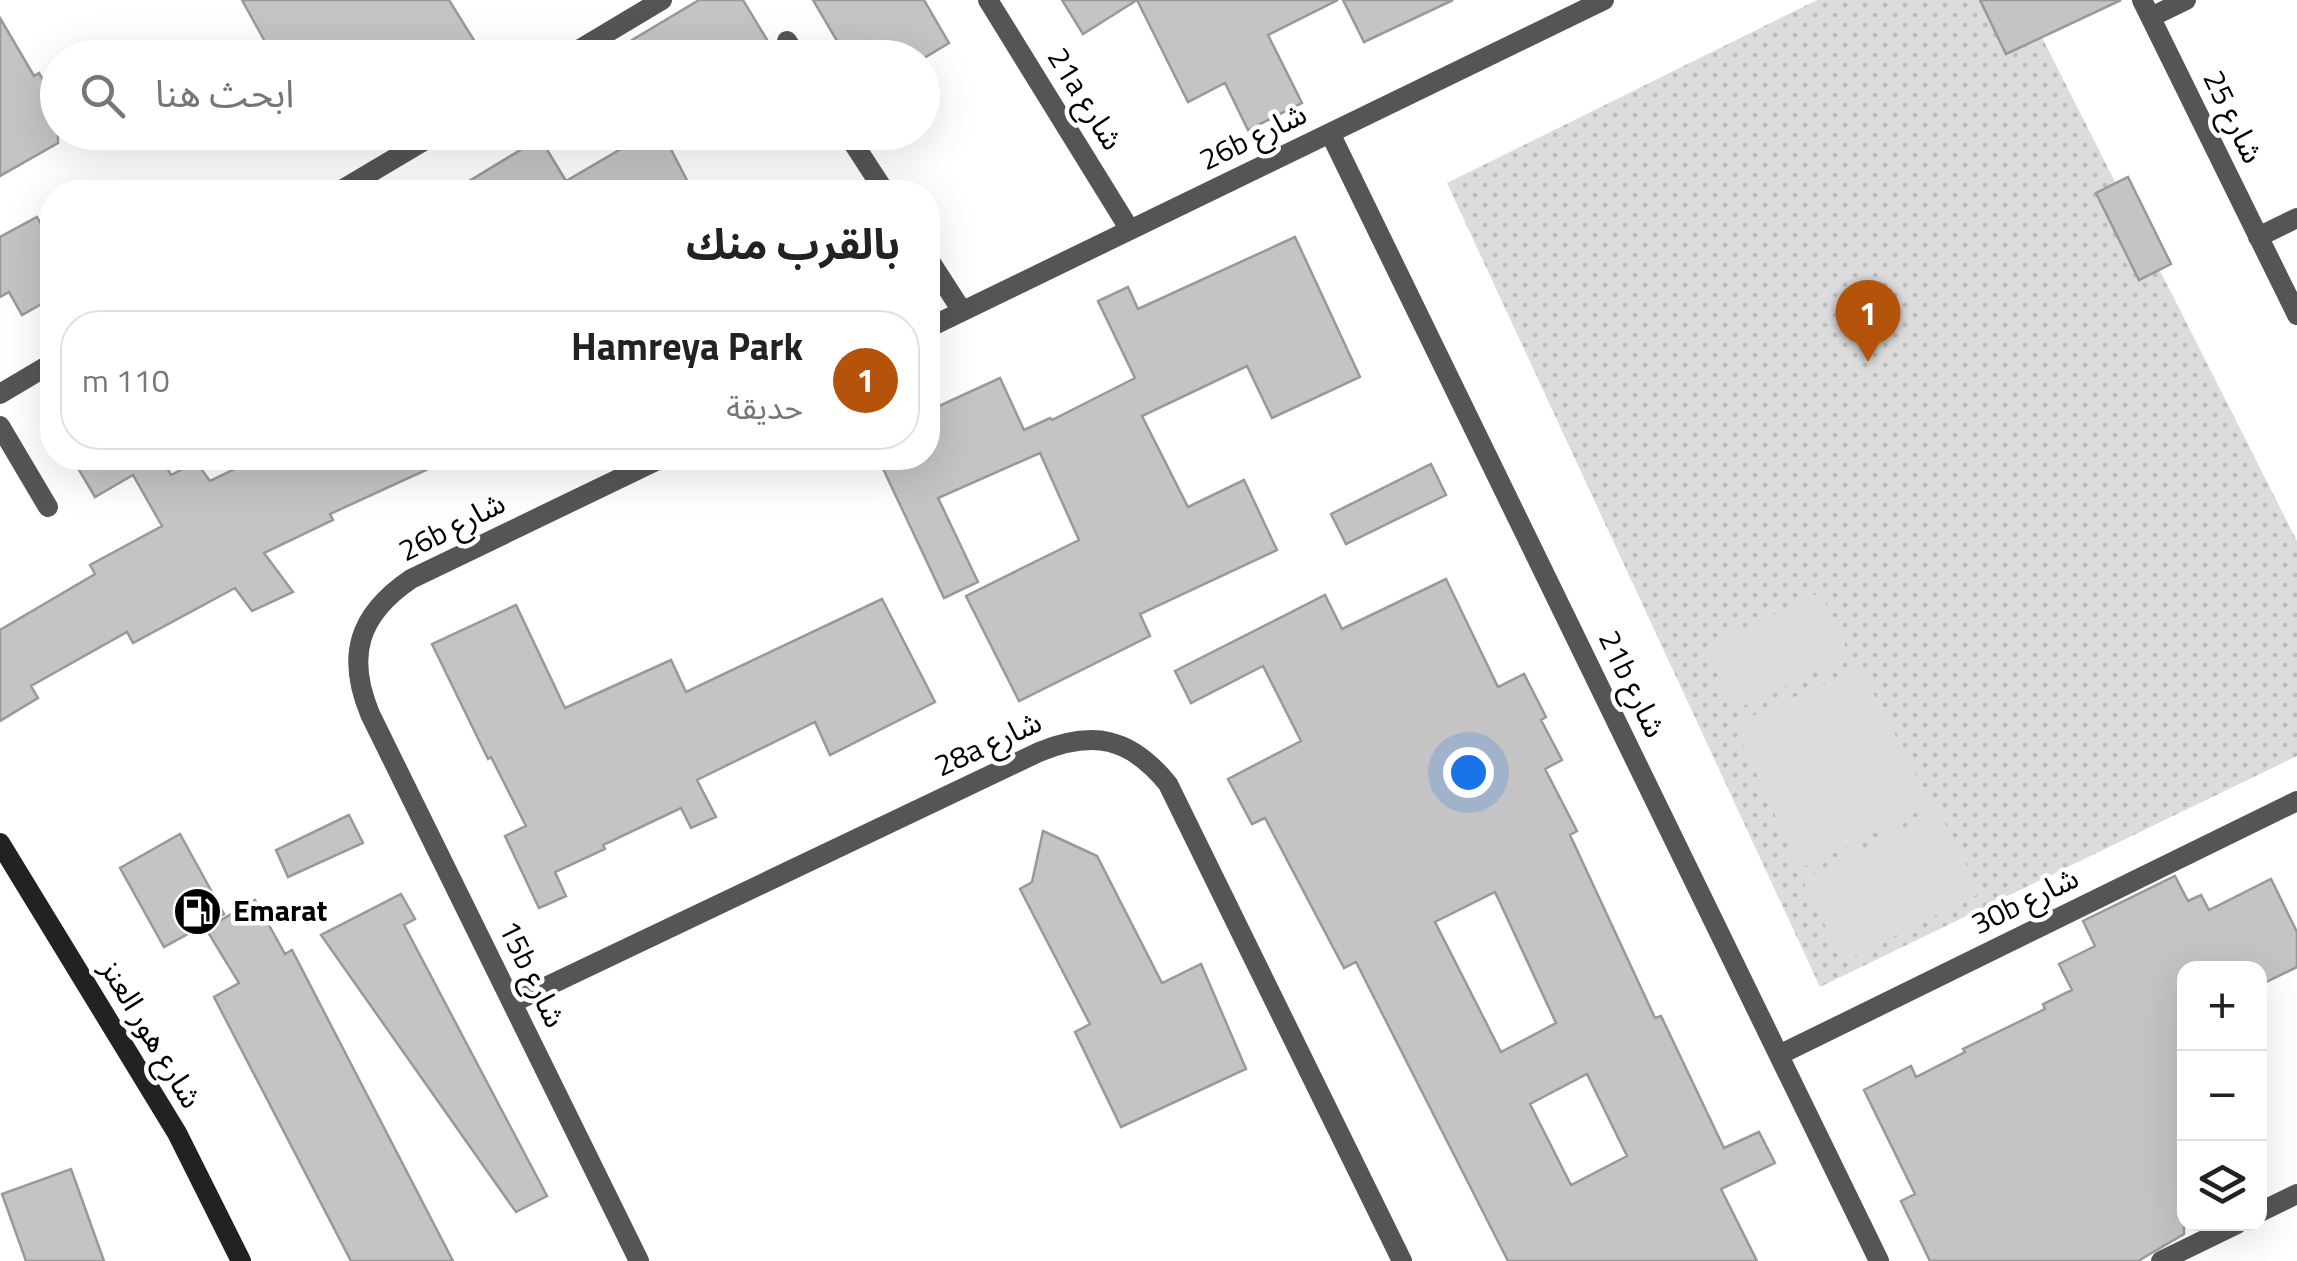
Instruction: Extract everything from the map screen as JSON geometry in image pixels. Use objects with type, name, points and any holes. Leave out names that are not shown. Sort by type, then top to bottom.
[{"type":"street","points":[[595,40],[662,0]]},
{"type":"street","name":"21a شارع","points":[[988,0],[1130,230]]},
{"type":"street","name":"26b شارع","points":[[940,322],[1604,0]]},
{"type":"street","points":[[2147,8],[2186,0]]},
{"type":"street","name":"شارع 25","points":[[2147,8],[2297,315]]},
{"type":"street","name":"21b شارع","points":[[1330,133],[1879,1261]]},
{"type":"street","points":[[358,180],[409,150]]},
{"type":"street","points":[[858,150],[877,180]]},
{"type":"street","points":[[2258,237],[2297,218]]},
{"type":"street","points":[[940,277],[962,311]]},
{"type":"street","points":[[0,394],[40,369]]},
{"type":"street","points":[[0,426],[48,506]]},
{"type":"street","name":"26b شارع","points":[[370,714],[360,690],[356,664],[360,638],[371,614],[388,594],[410,579],[637,470]]},
{"type":"street","name":"15b شارع","points":[[370,714],[640,1261]]},
{"type":"street","name":"28a شارع","points":[[512,1003],[1038,752],[1066,741],[1096,738],[1124,746],[1150,761],[1168,784],[1402,1261]]},
{"type":"street","name":"30b شارع","points":[[1779,1055],[2297,801]]},
{"type":"street","name":"شارع هور العنز","points":[[0,843],[176,1133],[241,1261]]},
{"type":"street","points":[[2267,1209],[2297,1194]]},
{"type":"street","points":[[2161,1261],[2223,1231]]},
{"type":"shaded area","points":[[1817,0],[2023,0],[2297,541],[2297,756],[1820,987],[1447,183]]},
{"type":"shaded area","points":[[1820,592],[1850,656],[1735,710],[1705,647]]},
{"type":"shaded area","points":[[1860,668],[1932,805],[1799,869],[1734,724]]},
{"type":"shaded area","points":[[1939,811],[1980,893],[1844,962],[1802,880]]},
{"type":"building","points":[[242,0],[449,0],[474,40],[264,40]]},
{"type":"building","points":[[699,0],[743,0],[767,40],[632,40]]},
{"type":"building","points":[[813,0],[924,0],[949,43],[940,48],[940,40],[836,40]]},
{"type":"building","points":[[1062,0],[1137,0],[1083,34]]},
{"type":"building","points":[[1137,0],[1338,0],[1268,35],[1302,103],[1248,130],[1225,83],[1188,102]]},
{"type":"building","points":[[1343,0],[1453,0],[1364,42]]},
{"type":"building","points":[[1980,0],[2121,0],[2006,54]]},
{"type":"building","points":[[0,18],[34,76],[40,75],[40,150],[46,150],[0,176]]},
{"type":"building","points":[[520,150],[547,150],[565,180],[471,180]]},
{"type":"building","points":[[619,150],[671,150],[687,180],[568,180]]},
{"type":"building","points":[[2128,177],[2171,264],[2139,280],[2096,193]]},
{"type":"building","points":[[37,217],[40,222],[40,305],[22,315],[9,292],[0,297],[0,237]]},
{"type":"building","points":[[1295,237],[1360,377],[1272,418],[1247,366],[1142,416],[1188,507],[1244,480],[1277,550],[1140,614],[1150,636],[1019,701],[966,596],[1079,540],[1040,453],[938,498],[978,582],[944,598],[884,470],[940,470],[940,406],[1000,378],[1024,430],[1135,378],[1098,301],[1128,287],[1138,309]]},
{"type":"building","points":[[1431,464],[1446,495],[1346,544],[1331,514]]},
{"type":"building","points":[[79,470],[168,470],[171,475],[181,470],[202,470],[210,481],[233,470],[426,470],[330,514],[333,520],[264,553],[293,592],[252,611],[235,588],[133,643],[127,632],[31,686],[38,698],[0,721],[0,630],[95,574],[90,565],[162,526],[133,475],[95,497]]},
{"type":"building","points":[[1446,579],[1498,687],[1524,674],[1546,717],[1541,720],[1562,760],[1545,769],[1577,831],[1570,835],[1655,1018],[1661,1016],[1724,1148],[1759,1132],[1775,1163],[1721,1189],[1757,1261],[1508,1261],[1356,962],[1344,968],[1265,818],[1252,824],[1228,779],[1301,741],[1263,666],[1191,703],[1175,671],[1325,595],[1342,629]],"holes":[[[1495,892],[1556,1023],[1501,1052],[1435,922]],[[1587,1074],[1627,1156],[1571,1185],[1530,1104]]]},
{"type":"building","points":[[882,599],[935,702],[830,755],[815,722],[697,780],[716,817],[691,828],[681,808],[603,845],[605,849],[555,872],[566,896],[539,908],[505,836],[526,826],[491,757],[488,759],[432,644],[516,605],[565,708],[671,660],[686,692]]},
{"type":"building","points":[[349,815],[363,843],[288,877],[276,850]]},
{"type":"building","points":[[1043,831],[1097,856],[1162,983],[1201,964],[1246,1069],[1121,1127],[1075,1032],[1090,1024],[1020,889],[1032,882]]},
{"type":"building","points":[[180,834],[224,914],[164,947],[120,868]]},
{"type":"building","points":[[2175,876],[2188,901],[2201,895],[2209,910],[2271,879],[2297,932],[2297,967],[2267,982],[2267,961],[2177,961],[2177,1231],[2184,1234],[2138,1261],[1930,1261],[1901,1201],[1915,1194],[1864,1090],[1911,1066],[1916,1077],[2045,1009],[2043,1004],[2072,990],[2059,964],[2095,946],[2083,921]]},
{"type":"building","points":[[401,894],[415,919],[404,925],[547,1196],[516,1212],[321,935]]},
{"type":"building","points":[[255,900],[285,954],[292,950],[453,1261],[351,1261],[214,997],[239,983],[206,929]]},
{"type":"building","points":[[71,1169],[104,1261],[26,1261],[2,1194]]},
{"type":"place","name":"Hamreya Park","points":[[1868,362]]},
{"type":"place","name":"Emarat","points":[[198,911]]}]
